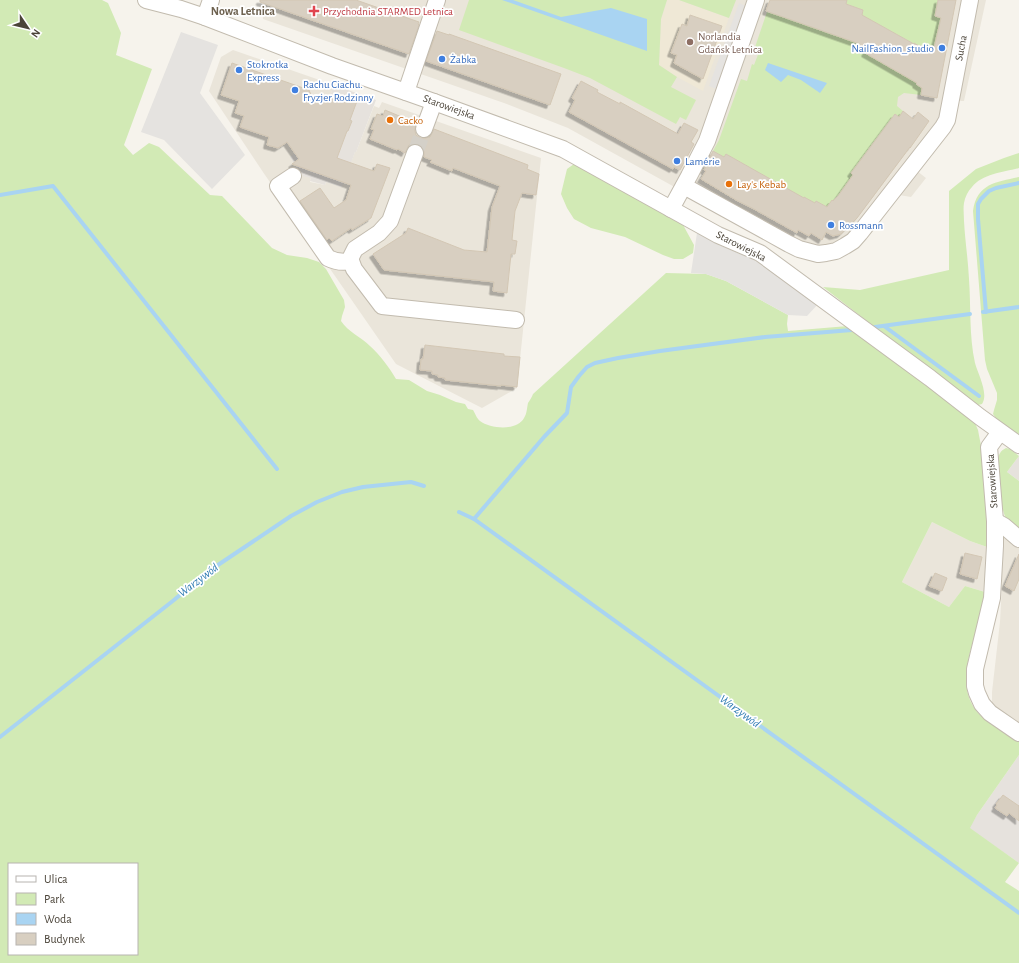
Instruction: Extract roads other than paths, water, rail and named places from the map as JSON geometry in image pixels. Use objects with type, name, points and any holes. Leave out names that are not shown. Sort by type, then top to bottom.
[{"type":"street","name":"Starowiejska","points":[[146,0],[205,17],[332,66],[563,149],[718,235],[760,253],[930,378],[1000,432],[989,446],[995,521],[992,598],[975,669],[975,686],[976,693],[982,704],[990,713],[1019,733]]},
{"type":"street","points":[[205,17],[211,0]]},
{"type":"street","points":[[406,92],[437,0]]},
{"type":"street","points":[[670,209],[684,186],[707,141],[756,0]]},
{"type":"street","name":"Sucha","points":[[684,186],[799,249],[818,254],[826,253],[836,251],[853,241],[868,224],[947,120],[970,0]]},
{"type":"street","points":[[424,129],[434,102]]},
{"type":"street","points":[[415,153],[390,221],[378,233],[355,249],[351,257],[354,269],[382,306],[516,320]]},
{"type":"street","points":[[292,176],[278,186],[328,258],[342,263],[351,261]]},
{"type":"street","points":[[1000,432],[1019,445]]},
{"type":"street","points":[[995,521],[1004,526],[1019,539]]},
{"type":"water","points":[[502,0],[513,0],[561,17],[611,8],[647,19],[647,51]]},
{"type":"water","points":[[768,63],[827,83],[820,93],[801,80],[788,75],[781,82],[765,70]]},
{"type":"waterway","points":[[986,312],[978,204],[989,191],[1019,183]]},
{"type":"waterway","points":[[0,195],[53,186],[277,469]]},
{"type":"waterway","points":[[983,312],[1019,307]]},
{"type":"waterway","points":[[875,327],[970,314]]},
{"type":"waterway","points":[[884,326],[979,396]]},
{"type":"waterway","points":[[474,519],[544,437],[567,413],[571,387],[587,367],[595,363],[660,351],[765,337],[852,330]]},
{"type":"waterway","name":"Warzywód","points":[[0,737],[206,573],[291,516],[317,502],[342,492],[363,487],[411,482],[424,486]]},
{"type":"waterway","name":"Warzywód","points":[[459,512],[474,519],[1019,913]]},
{"type":"tunnel","points":[[415,153],[424,129]]},
{"type":"place","name":"Przychodnia STARMED Letnica","points":[[314,11]]},
{"type":"place","name":"Norlandia Gdańsk Letnica","points":[[690,42]]},
{"type":"place","name":"NailFashion_studio","points":[[942,48]]},
{"type":"place","name":"Żabka","points":[[442,59]]},
{"type":"place","name":"Stokrotka Express","points":[[239,70]]},
{"type":"place","name":"Rachu Ciachu. Fryzjer Rodzinny","points":[[295,90]]},
{"type":"place","name":"Cacko","points":[[390,120]]},
{"type":"place","name":"Lamérie","points":[[677,161]]},
{"type":"place","name":"Lay's Kebab","points":[[729,184]]},
{"type":"place","name":"Rossmann","points":[[831,225]]},
{"type":"district","name":"Nowa Letnica","points":[[243,11]]}]
